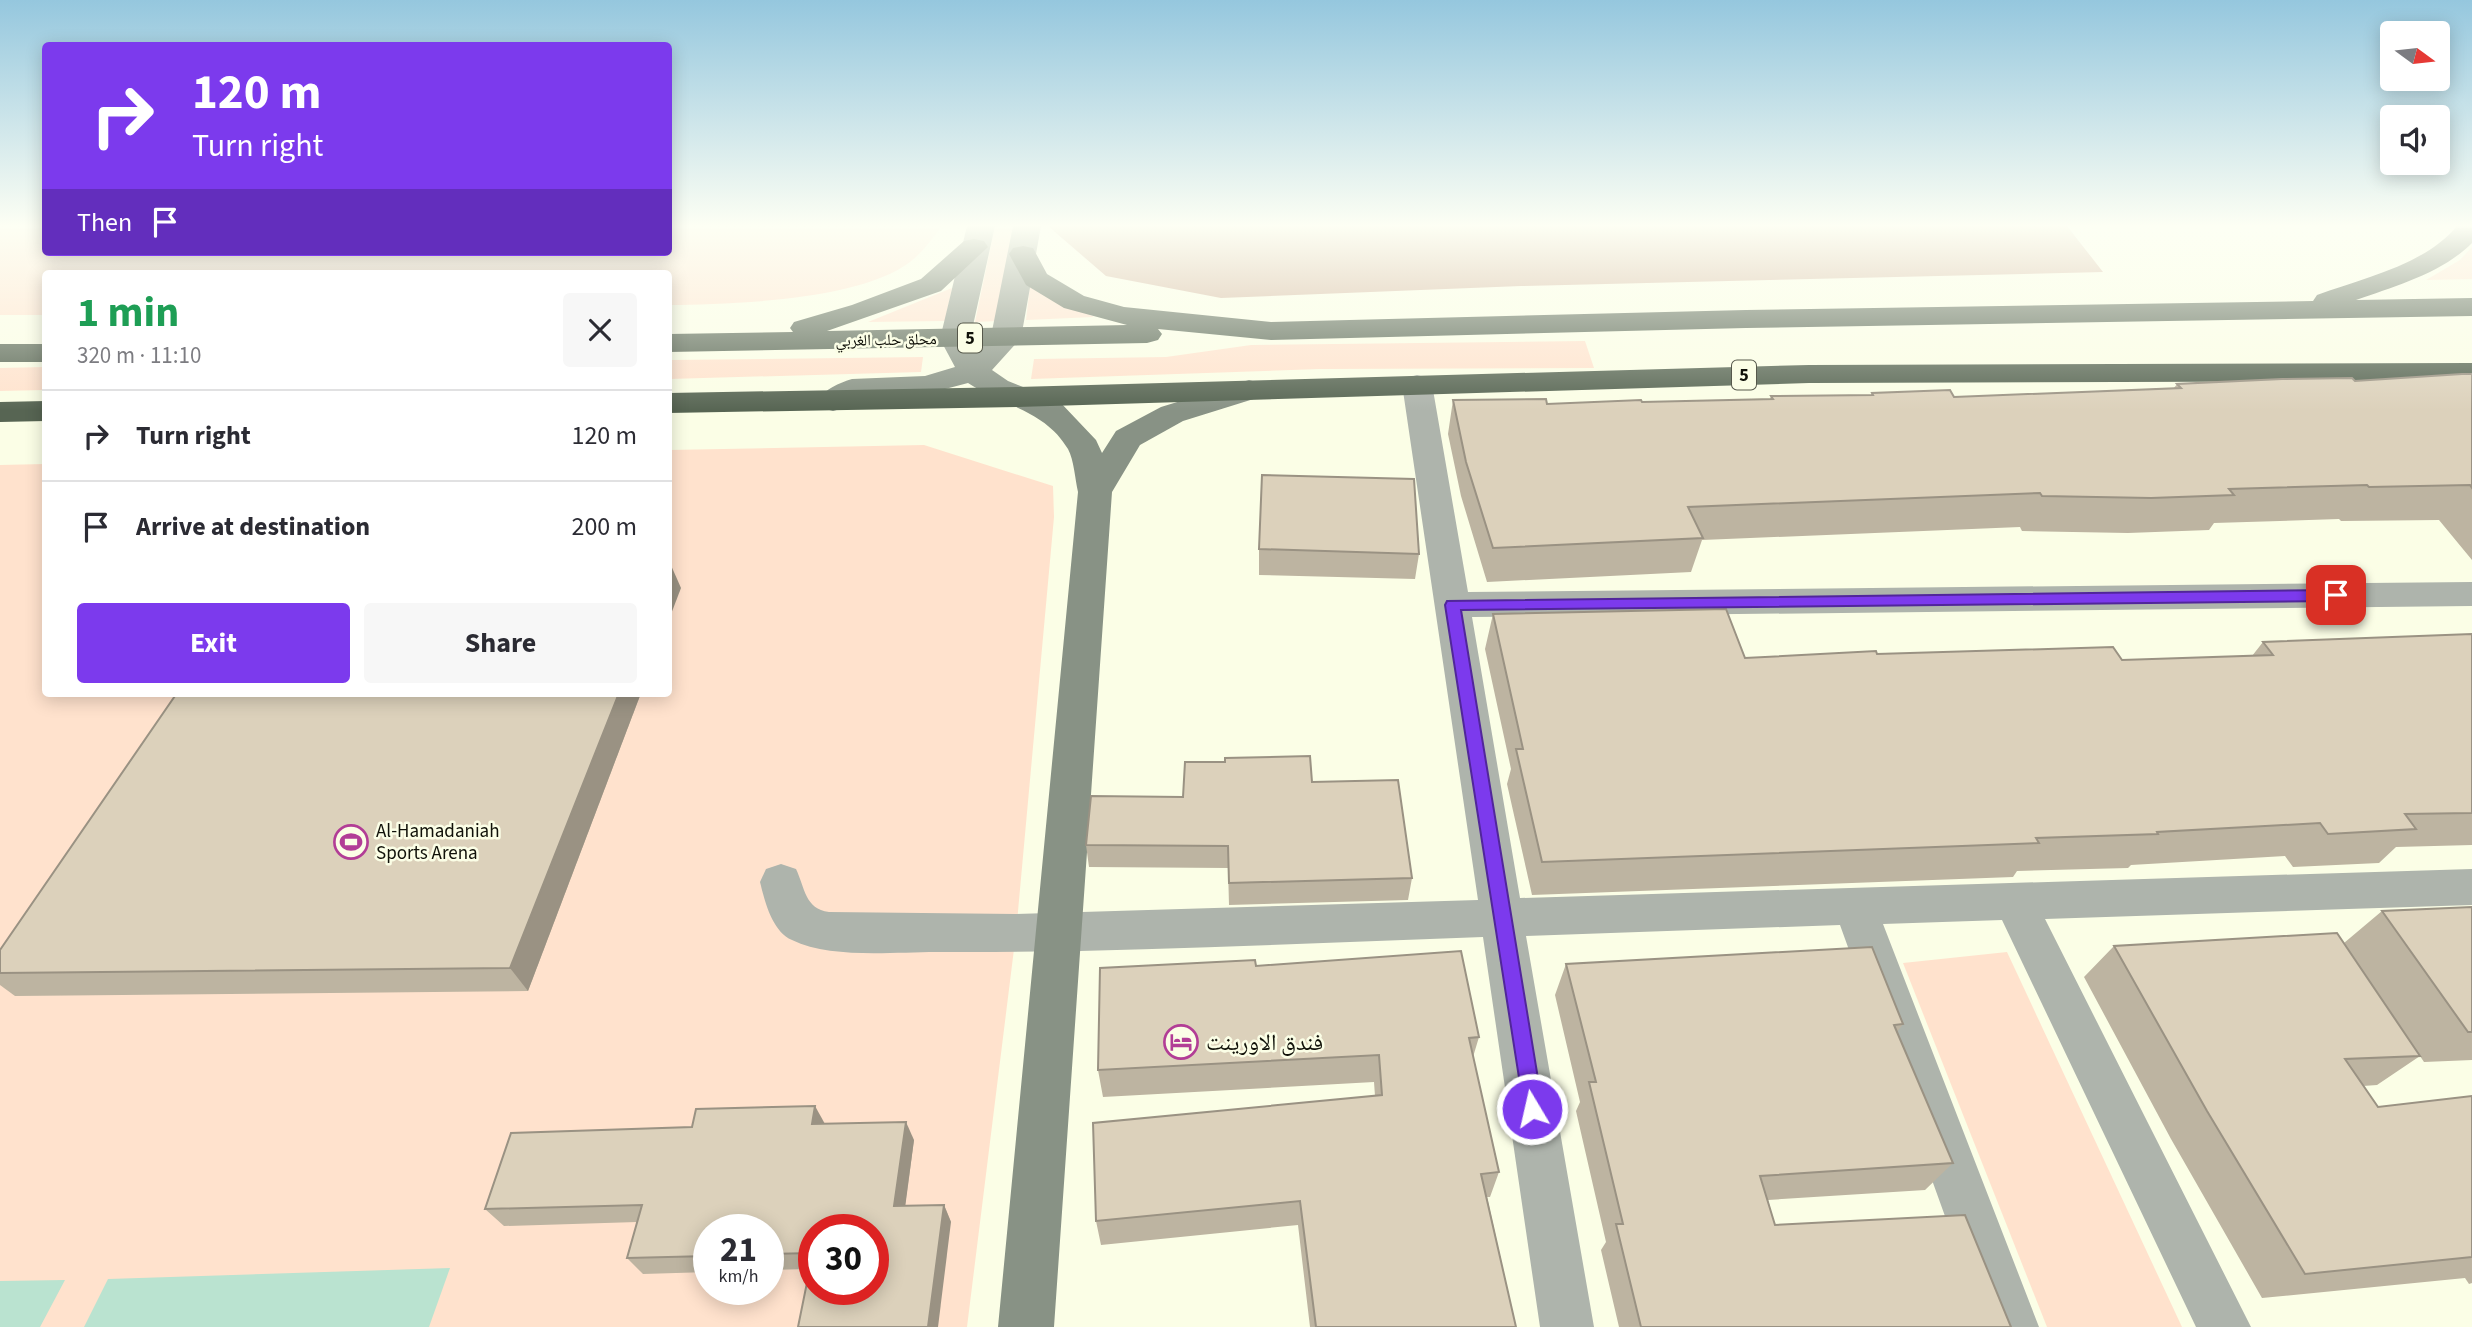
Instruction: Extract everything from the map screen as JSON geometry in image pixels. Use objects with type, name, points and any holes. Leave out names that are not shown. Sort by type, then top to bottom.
[{"type":"highway","points":[[757,342],[862,312],[924,288]]},
{"type":"highway","points":[[1051,288],[1074,302],[1122,316],[1271,331]]},
{"type":"highway","points":[[2306,309],[2361,288]]},
{"type":"highway","name":"5","points":[[1271,331],[1746,319],[2472,307]]},
{"type":"highway","name":"5","points":[[1746,319],[2027,334],[2472,331]]},
{"type":"highway","name":"محلق حلب الغربي","points":[[672,343],[1271,331]]},
{"type":"highway","name":"5","points":[[1810,374],[2038,356],[2472,349]]},
{"type":"highway","points":[[0,353],[42,353]]},
{"type":"highway","name":"5","points":[[672,403],[1017,397],[1810,374],[2472,372]]},
{"type":"highway","points":[[0,412],[42,411]]},
{"type":"main road","points":[[966,288],[955,339],[973,372],[997,388],[1048,408],[1084,447],[1094,492],[1026,1327]]},
{"type":"main road","points":[[833,401],[852,389],[926,385],[973,372],[1006,338],[1016,288]]},
{"type":"main road","points":[[1094,492],[1128,438],[1172,414],[1249,390]]},
{"type":"street","points":[[1417,384],[1567,1327]]},
{"type":"street","points":[[1452,605],[2472,594]]},
{"type":"street","points":[[781,882],[787,906],[798,923],[819,932],[1058,931],[1502,919],[2472,887]]},
{"type":"street","points":[[2015,902],[2224,1327]]},
{"type":"street","points":[[1855,907],[2012,1327]]},
{"type":"shaded area","points":[[0,288],[42,288],[42,315],[0,315]]},
{"type":"shaded area","points":[[672,288],[846,288],[794,298],[672,305]]},
{"type":"shaded area","points":[[952,288],[945,321],[868,322]]},
{"type":"shaded area","points":[[982,288],[1004,288],[998,321],[975,322]]},
{"type":"shaded area","points":[[1030,288],[1094,317],[1026,320]]},
{"type":"shaded area","points":[[1168,288],[1473,288],[1221,298]]},
{"type":"shaded area","points":[[1585,341],[1594,368],[1319,369],[1031,379],[1034,359],[1166,357],[1251,345]]},
{"type":"shaded area","points":[[923,357],[921,372],[672,379],[672,360]]},
{"type":"shaded area","points":[[42,367],[42,390],[0,391],[0,368]]},
{"type":"shaded area","points":[[924,445],[1053,486],[1054,517],[1016,933],[967,1327],[0,1327],[0,465],[42,464],[42,697],[672,697],[672,450]]},
{"type":"shaded area","points":[[2007,952],[2182,1327],[2047,1327],[1903,963]]},
{"type":"shaded area","points":[[450,1268],[429,1327],[84,1327],[108,1279]]},
{"type":"shaded area","points":[[65,1280],[40,1327],[0,1327],[0,1281]]},
{"type":"building","points":[[2472,374],[2472,488],[2470,485],[2367,485],[2229,489],[2234,495],[2151,498],[2042,496],[2040,493],[1688,507],[1703,538],[1493,548],[1466,462],[1453,400],[1546,399],[1547,404],[1773,399],[1771,396],[1873,395],[1872,393],[1950,390],[1954,397],[2181,388],[2177,384],[2282,379],[2352,378],[2355,381]]},
{"type":"building","points":[[1262,475],[1414,479],[1419,554],[1259,549]]},
{"type":"building","points":[[1726,609],[1745,658],[1876,651],[1877,654],[2113,647],[2122,660],[2273,655],[2263,642],[2472,634],[2472,813],[2405,814],[2416,829],[2328,834],[2320,823],[2157,832],[2158,834],[2036,838],[2039,843],[1542,862],[1516,749],[1523,749],[1493,614]]},
{"type":"building","name":"Al-Hamadaniah Sports Arena","points":[[174,697],[617,697],[510,968],[0,973],[0,950]]},
{"type":"building","points":[[1310,756],[1312,782],[1398,780],[1412,878],[1229,883],[1228,846],[1086,845],[1091,796],[1183,797],[1185,762]]},
{"type":"building","points":[[2472,907],[2472,1032],[2468,1032],[2382,911]]},
{"type":"building","points":[[2337,933],[2420,1056],[2345,1059],[2378,1107],[2472,1096],[2472,1257],[2305,1274],[2207,1111],[2114,946]]},
{"type":"building","points":[[1872,947],[1903,1024],[1894,1025],[1953,1163],[1760,1176],[1775,1225],[1965,1215],[2011,1327],[1641,1327],[1616,1224],[1623,1224],[1589,1082],[1596,1082],[1566,964]]},
{"type":"building","points":[[1461,951],[1479,1037],[1469,1038],[1499,1172],[1481,1174],[1516,1327],[1316,1327],[1300,1201],[1096,1221],[1093,1123],[1382,1095],[1379,1055],[1098,1070],[1100,968],[1255,960],[1256,966]]},
{"type":"building","points":[[815,1106],[812,1124],[906,1122],[894,1206],[944,1205],[928,1327],[798,1327],[802,1305],[889,1305],[889,1214],[798,1214],[798,1253],[784,1254],[784,1214],[693,1214],[693,1256],[627,1258],[642,1205],[485,1209],[511,1133],[692,1127],[696,1109]]},
{"type":"place","name":"Al-Hamadaniah Sports Arena","points":[[351,842]]},
{"type":"place","name":"فندق الاورينت","points":[[1181,1042]]},
{"type":"route","points":[[1532,1109],[1452,605],[2336,595]]}]
